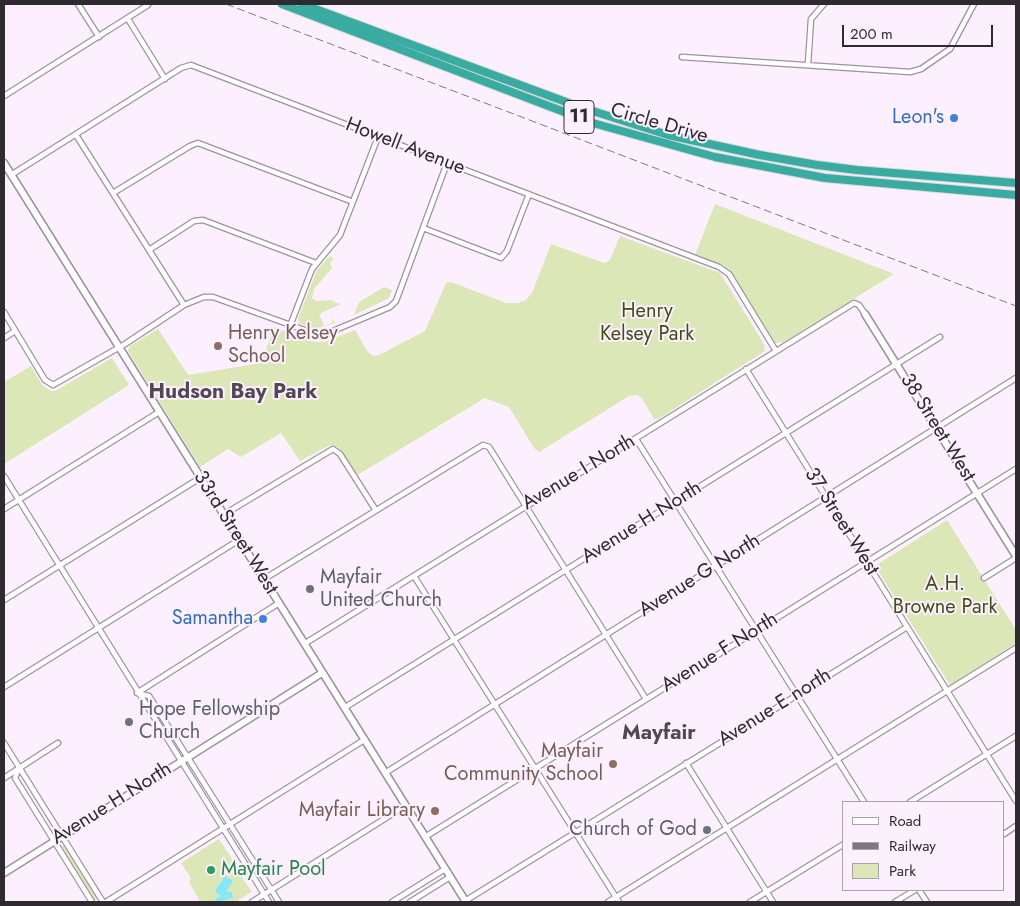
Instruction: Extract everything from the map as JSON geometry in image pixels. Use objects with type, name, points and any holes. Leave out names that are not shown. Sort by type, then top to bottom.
[{"type":"highway","name":"Circle Drive","points":[[282,4],[593,123],[715,157],[825,178],[1015,194]]},
{"type":"highway","name":"Circle Drive","points":[[302,4],[574,106],[677,137],[760,155],[833,167],[1016,183]]},
{"type":"main road","name":"33rd Street West","points":[[4,163],[465,902]]},
{"type":"main road","name":"38 Street West","points":[[865,314],[1016,557]]},
{"type":"main road","name":"Avenue H North","points":[[4,873],[322,672]]},
{"type":"street","points":[[78,4],[99,37]]},
{"type":"street","points":[[808,64],[812,19],[824,4]]},
{"type":"street","points":[[682,57],[916,71],[950,50],[974,4]]},
{"type":"street","points":[[4,96],[148,5]]},
{"type":"street","points":[[128,19],[165,78]]},
{"type":"street","name":"Howell Avenue","points":[[11,175],[181,68],[191,66],[724,270],[776,352]]},
{"type":"street","points":[[76,135],[184,305]]},
{"type":"street","points":[[290,326],[316,263],[340,235],[378,137]]},
{"type":"street","points":[[113,193],[198,143],[354,202]]},
{"type":"street","points":[[4,312],[45,380],[53,385],[118,348],[184,305],[200,298],[213,298],[321,336],[390,307],[398,297],[447,163]]},
{"type":"street","points":[[423,228],[501,258],[507,251],[529,194]]},
{"type":"street","points":[[149,250],[194,221],[203,220],[316,263]]},
{"type":"street","name":"Avenue I North","points":[[304,644],[854,303]]},
{"type":"street","name":"38 Street West","points":[[854,303],[859,304],[865,314]]},
{"type":"street","points":[[4,338],[15,331]]},
{"type":"street","name":"Avenue H North","points":[[344,708],[940,338]]},
{"type":"street","name":"37 Street West","points":[[746,369],[1016,801]]},
{"type":"street","name":"Avenue G North","points":[[384,773],[1016,378]]},
{"type":"street","points":[[4,509],[159,412]]},
{"type":"street","points":[[636,438],[863,801]]},
{"type":"street","points":[[264,578],[478,445],[489,447],[646,699]]},
{"type":"street","points":[[223,515],[333,449],[340,454],[375,509]]},
{"type":"street","name":"Avenue F North","points":[[425,837],[1016,469]]},
{"type":"street","points":[[4,476],[137,693],[269,902]]},
{"type":"street","points":[[4,600],[200,478]]},
{"type":"street","points":[[4,687],[239,540]]},
{"type":"street","points":[[984,578],[1016,557]]},
{"type":"street","points":[[414,576],[619,902]]},
{"type":"street","points":[[137,693],[279,603]]},
{"type":"street","name":"Avenue E north","points":[[465,902],[907,627]]},
{"type":"street","points":[[608,902],[1016,648]]},
{"type":"street","points":[[137,693],[149,696],[279,902]]},
{"type":"street","points":[[912,801],[1016,736]]},
{"type":"street","points":[[4,743],[104,902],[364,740]]},
{"type":"street","points":[[4,778],[58,743]]},
{"type":"street","points":[[686,763],[773,902]]},
{"type":"street","points":[[19,768],[15,778],[92,902]]},
{"type":"street","points":[[252,902],[405,806]]},
{"type":"street","points":[[1005,833],[1016,826]]},
{"type":"street","points":[[750,902],[842,845]]},
{"type":"street","points":[[392,902],[444,869]]},
{"type":"street","points":[[410,902],[450,877]]},
{"type":"street","points":[[895,902],[915,891]]},
{"type":"street","points":[[918,891],[927,902]]},
{"type":"green space","name":"Henry Kelsey Park","points":[[715,204],[894,274],[784,342],[775,343],[730,270],[723,265],[695,255]]},
{"type":"green space","name":"Henry Kelsey Park","points":[[620,236],[720,273],[764,344],[765,351],[658,419],[654,419],[642,398],[637,395],[629,396],[539,452],[534,448],[509,407],[485,398],[359,474],[355,473],[339,448],[334,445],[328,446],[300,461],[281,433],[241,457],[228,449],[200,467],[128,351],[130,346],[158,329],[188,375],[261,363],[274,327],[314,342],[325,342],[355,330],[368,352],[373,356],[379,355],[425,331],[446,283],[451,282],[506,303],[518,303],[526,300],[532,293],[551,244],[604,263],[610,260]]},
{"type":"green space","points":[[330,256],[334,259],[330,263],[332,268],[314,289],[312,298],[316,301],[333,300],[333,302],[341,304],[319,314],[324,326],[332,323],[332,318],[335,323],[315,329],[299,323],[298,319],[317,270]]},
{"type":"green space","points":[[384,287],[392,290],[389,298],[354,315],[359,302]]},
{"type":"green space","points":[[112,358],[129,385],[4,464],[4,382],[31,366],[43,386],[51,391],[55,391]]},
{"type":"green space","name":"A.H. Browne Park","points":[[947,520],[1016,630],[1016,643],[950,685],[875,566]]},
{"type":"green space","name":"Mayfair Pool","points":[[219,839],[234,862],[231,867],[239,873],[252,892],[235,902],[200,902],[189,882],[191,878],[181,863]]},
{"type":"green space","points":[[63,845],[98,898],[94,900],[62,847]]},
{"type":"water","points":[[225,876],[233,881],[226,892],[232,892],[233,898],[217,902],[215,899],[221,896],[215,891]]},
{"type":"railway","points":[[226,4],[1016,306]]},
{"type":"place","name":"Leon's","points":[[954,118]]},
{"type":"place","name":"Henry Kelsey School","points":[[218,346]]},
{"type":"place","name":"Mayfair United Church","points":[[310,589]]},
{"type":"place","name":"Samantha","points":[[263,619]]},
{"type":"place","name":"Hope Fellowship Church","points":[[129,722]]},
{"type":"place","name":"Mayfair Community School","points":[[613,764]]},
{"type":"place","name":"Mayfair Library","points":[[435,811]]},
{"type":"place","name":"Church of God","points":[[707,830]]},
{"type":"place","name":"Mayfair Pool","points":[[211,870]]},
{"type":"district","name":"Hudson Bay Park","points":[[233,393]]},
{"type":"district","name":"Mayfair","points":[[659,734]]}]
